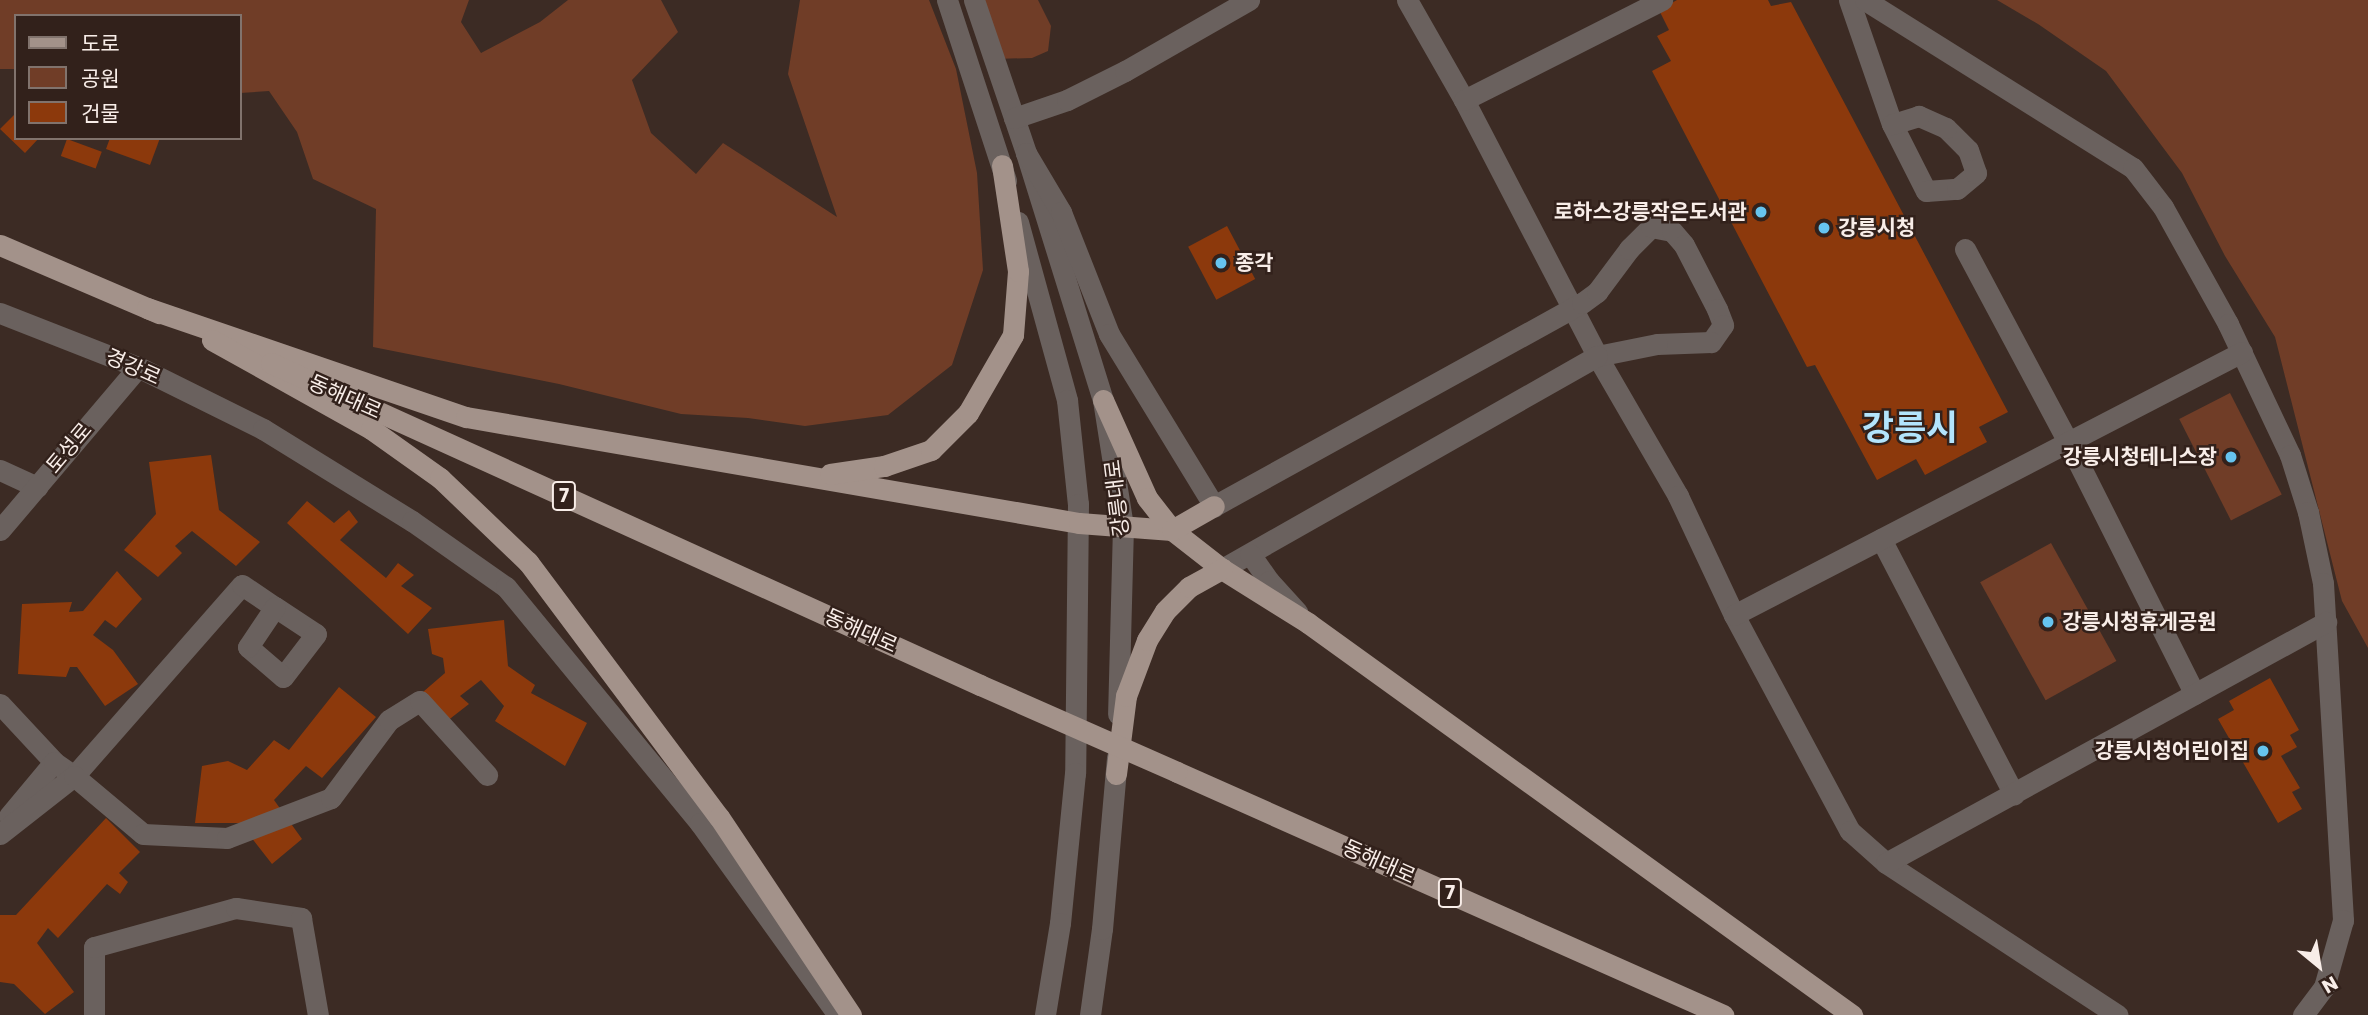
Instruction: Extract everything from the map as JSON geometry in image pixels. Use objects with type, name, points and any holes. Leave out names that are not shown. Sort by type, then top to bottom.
[{"type":"main road","points":[[810,478],[884,466],[931,450],[968,413],[1013,335],[1018,271],[1002,165]]},
{"type":"main road","name":"동해대로","points":[[0,245],[180,322],[980,685],[1723,1015]]},
{"type":"main road","points":[[147,308],[467,417],[1079,523],[1172,530],[1214,506]]},
{"type":"main road","points":[[180,322],[371,429],[440,478],[528,562],[719,817],[851,1015]]},
{"type":"main road","points":[[1103,400],[1147,498],[1172,530],[1222,569],[1308,623],[1852,1015]]},
{"type":"main road","points":[[1116,774],[1126,696],[1147,640],[1165,611],[1189,586],[1222,569]]},
{"type":"street","name":"강릉대로","points":[[947,0],[1002,165],[1068,400],[1079,523],[1075,773],[1060,923],[1045,1015]]},
{"type":"street","name":"강릉대로","points":[[974,0],[1026,153],[1103,400],[1123,526],[1116,774],[1102,929],[1090,1015]]},
{"type":"street","points":[[1014,118],[1067,100],[1125,71],[1250,0]]},
{"type":"street","points":[[1407,0],[1464,100],[1597,356],[1678,496],[1734,615],[1850,831],[1885,863],[2118,1015]]},
{"type":"street","points":[[1849,0],[1892,124]]},
{"type":"street","points":[[1865,0],[2133,168],[2163,207],[2242,352],[2290,455],[2308,512],[2323,583],[2343,920],[2325,987],[2303,1015]]},
{"type":"street","points":[[1464,100],[1659,1]]},
{"type":"street","points":[[1026,153],[1061,212],[1109,334],[1214,506],[1598,292],[1629,249],[1651,227],[1672,231],[1684,245],[1723,325],[1710,342],[1657,344],[1597,356],[1222,569]]},
{"type":"street","points":[[1965,249],[2068,442],[2195,694]]},
{"type":"street","name":"경강로","points":[[0,313],[138,367],[263,429],[412,521],[506,587],[700,823],[838,1015]]},
{"type":"street","points":[[1734,615],[2242,352]]},
{"type":"street","name":"토성로","points":[[0,530],[138,367]]},
{"type":"street","points":[[0,470],[37,487]]},
{"type":"street","points":[[1881,539],[2014,793]]},
{"type":"street","points":[[1250,554],[1269,581],[1308,623]]},
{"type":"street","points":[[0,834],[74,776],[243,585],[275,607]]},
{"type":"street","points":[[1885,863],[2326,622]]},
{"type":"street","points":[[0,704],[54,762],[143,834],[227,838],[331,798],[389,720],[420,701],[487,775]]},
{"type":"street","points":[[0,827],[54,762]]},
{"type":"street","points":[[94,1015],[94,947],[236,908],[301,918],[318,1015]]},
{"type":"green space","points":[[0,0],[469,0],[461,22],[481,53],[540,22],[568,0],[661,0],[678,32],[632,80],[651,133],[696,174],[723,143],[837,217],[788,74],[800,0],[929,0],[956,69],[977,173],[983,270],[952,365],[888,415],[805,426],[748,418],[681,414],[559,384],[373,347],[376,209],[313,179],[297,132],[269,91],[242,93],[242,14],[14,14],[14,69],[0,69]]},
{"type":"green space","points":[[970,0],[1038,0],[1051,26],[1048,51],[1032,58],[994,59]]},
{"type":"green space","points":[[1997,0],[2368,0],[2368,648],[2342,601],[2275,337],[2225,256],[2182,173],[2106,71],[2038,24]]},
{"type":"green space","name":"강릉시청테니스장","points":[[2230,393],[2282,495],[2231,520],[2179,419]]},
{"type":"green space","name":"강릉시청휴게공원","points":[[2051,543],[2116,661],[2046,700],[1980,582]]},
{"type":"building","name":"강릉시청","points":[[1677,0],[1768,0],[1771,6],[1791,2],[2008,412],[1979,427],[1987,442],[1925,475],[1916,459],[1877,480],[1815,365],[1807,367],[1652,71],[1671,61],[1657,36],[1669,30],[1659,10]]},
{"type":"building","points":[[14,115],[14,140],[37,140],[25,153],[0,129]]},
{"type":"building","points":[[67,140],[102,152],[96,169],[61,156]]},
{"type":"building","points":[[109,140],[159,140],[150,165],[106,149]]},
{"type":"building","name":"종각","points":[[1227,226],[1255,279],[1216,300],[1188,247]]},
{"type":"building","points":[[211,455],[219,510],[260,542],[236,566],[192,531],[175,546],[182,553],[158,577],[124,550],[156,514],[149,462]]},
{"type":"building","points":[[307,501],[334,523],[349,510],[358,522],[340,540],[386,578],[398,563],[414,575],[401,586],[432,608],[408,634],[287,523]]},
{"type":"building","points":[[117,571],[142,599],[116,628],[105,620],[93,635],[113,650],[138,684],[105,706],[77,667],[70,667],[66,677],[18,674],[22,604],[72,602],[69,612],[83,611]]},
{"type":"building","points":[[504,620],[508,666],[535,685],[531,693],[587,723],[565,766],[495,721],[504,706],[481,680],[460,696],[469,704],[442,725],[416,698],[445,673],[443,658],[432,654],[428,629]]},
{"type":"building","name":"강릉시청어린이집","points":[[2270,678],[2299,730],[2290,735],[2297,747],[2281,756],[2300,788],[2292,792],[2302,809],[2278,823],[2218,719],[2234,710],[2229,701]]},
{"type":"building","points":[[339,687],[376,717],[322,778],[306,766],[274,800],[302,839],[272,864],[240,823],[195,823],[202,766],[228,761],[247,770],[274,740],[289,750]]},
{"type":"building","points":[[106,818],[140,852],[119,873],[128,882],[120,894],[107,884],[58,938],[48,928],[37,943],[74,992],[45,1014],[14,984],[0,982],[0,915],[16,915]]},
{"type":"place","name":"로하스강릉작은도서관","points":[[1761,212]]},
{"type":"place","name":"강릉시청","points":[[1824,228]]},
{"type":"place","name":"종각","points":[[1221,263]]},
{"type":"place","name":"강릉시청테니스장","points":[[2231,457]]},
{"type":"place","name":"강릉시청휴게공원","points":[[2048,622]]},
{"type":"place","name":"강릉시청어린이집","points":[[2263,751]]},
{"type":"district","name":"강릉시","points":[[1910,428]]}]
